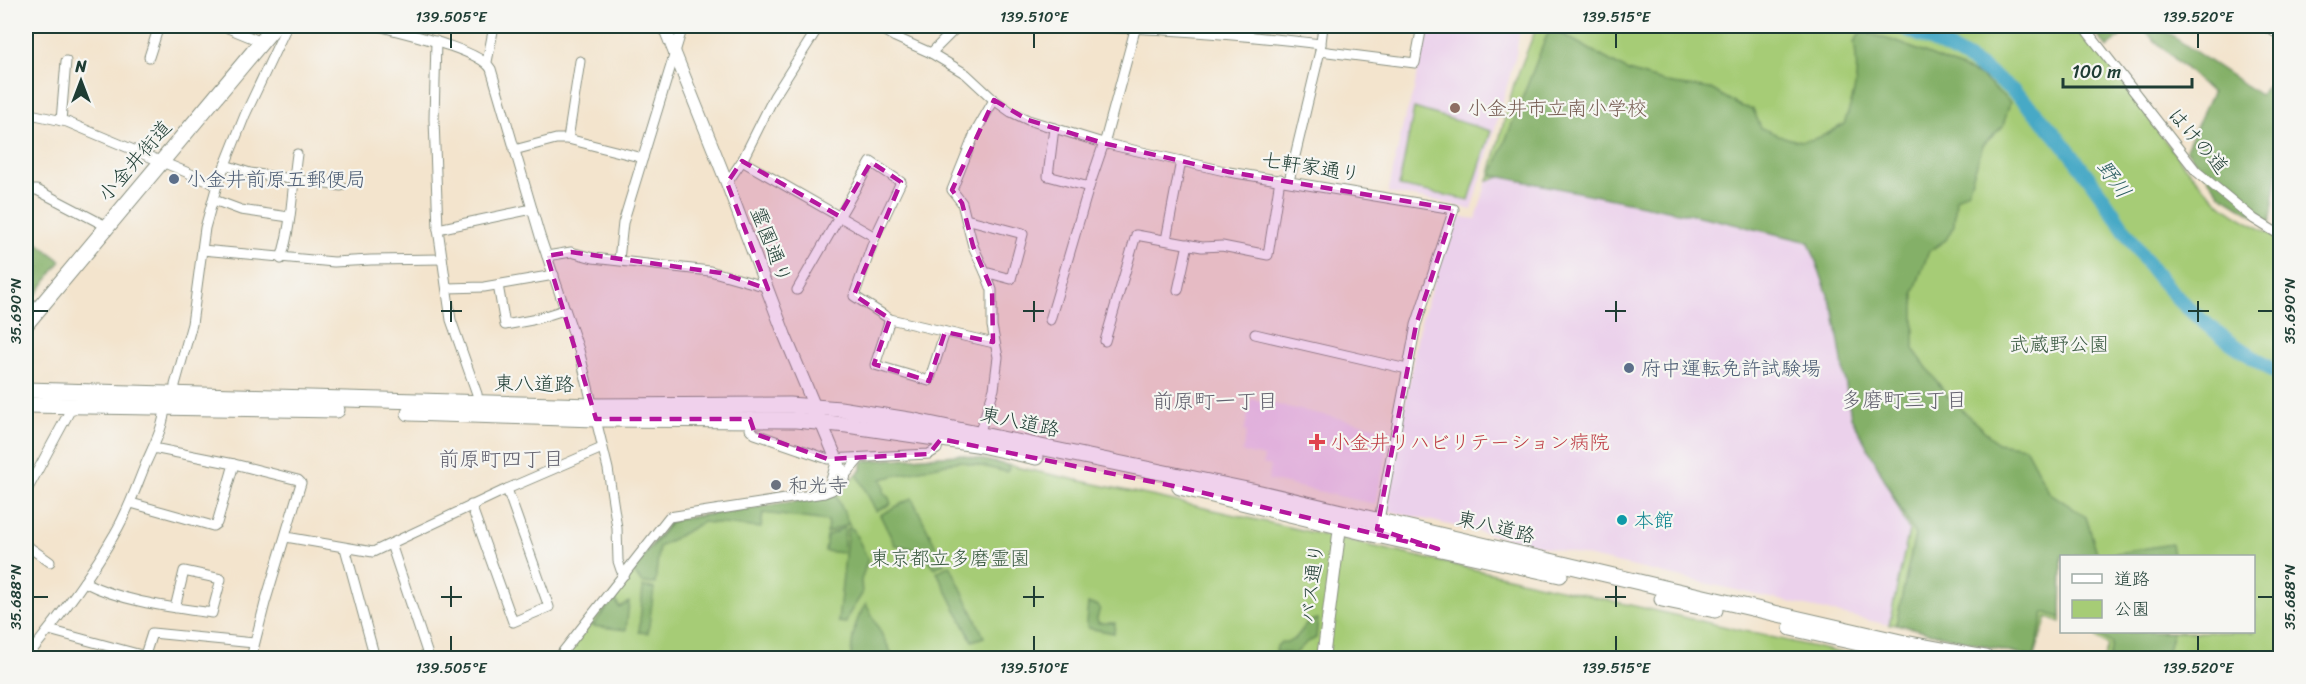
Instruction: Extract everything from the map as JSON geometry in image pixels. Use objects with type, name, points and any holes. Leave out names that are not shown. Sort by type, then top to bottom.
[{"type":"main road","name":"小金井街道","points":[[26,324],[275,26]]},
{"type":"main road","name":"東八道路","points":[[26,390],[170,401],[594,412],[822,422],[976,444],[1341,519],[1376,520],[1905,643],[1986,658]]},
{"type":"main road","name":"東八道路","points":[[26,405],[72,406],[170,401],[478,404],[594,412],[814,406],[915,421],[979,434],[1341,519],[1438,549],[1926,658]]},
{"type":"main road","points":[[1376,520],[1372,523],[1376,528],[1401,534],[1438,549]]},
{"type":"street","points":[[149,57],[159,26]]},
{"type":"street","points":[[223,26],[262,42]]},
{"type":"street","points":[[26,658],[84,582],[115,534],[131,503],[164,420],[192,324],[205,228],[218,185],[245,115],[287,26]]},
{"type":"street","points":[[378,26],[436,41],[487,62],[491,69],[531,209],[579,350],[614,501],[618,561],[625,574]]},
{"type":"street","points":[[487,62],[494,26]]},
{"type":"street","name":"霊園通り","points":[[664,26],[766,287],[844,477]]},
{"type":"street","points":[[619,260],[623,223],[683,26]]},
{"type":"street","points":[[727,183],[742,161],[774,97],[819,26]]},
{"type":"street","name":"七軒家通り","points":[[876,26],[931,53],[966,74],[994,100],[1020,116],[1054,128],[1103,143],[1229,172],[1454,209],[1426,291],[1407,369],[1376,520]]},
{"type":"street","points":[[931,53],[958,26]]},
{"type":"street","points":[[1087,26],[1113,29],[1136,27],[1256,36],[1415,63],[1422,26]]},
{"type":"street","points":[[1105,341],[1136,235],[1188,244],[1222,246],[1268,255],[1320,47],[1323,26]]},
{"type":"street","name":"はけの道","points":[[2083,26],[2196,171],[2254,219],[2280,235]]},
{"type":"street","points":[[2264,26],[2280,35]]},
{"type":"street","points":[[1050,320],[1089,187],[1112,119],[1136,27]]},
{"type":"street","points":[[436,41],[434,119],[438,229],[451,320],[477,394],[478,404]]},
{"type":"street","points":[[61,121],[66,61]]},
{"type":"street","points":[[568,139],[580,61]]},
{"type":"street","points":[[979,434],[995,382],[998,349],[994,343],[991,320],[992,291],[973,246],[962,203],[952,190],[975,133],[994,100]]},
{"type":"street","points":[[26,113],[84,129],[218,185]]},
{"type":"street","points":[[1054,128],[1048,176],[1089,187]]},
{"type":"street","points":[[514,150],[555,139],[568,139],[643,158]]},
{"type":"street","points":[[281,258],[288,236],[297,154]]},
{"type":"street","points":[[742,161],[875,237]]},
{"type":"street","points":[[1166,240],[1180,161]]},
{"type":"street","points":[[797,290],[871,162],[902,182],[875,237],[854,296],[890,319],[994,343]]},
{"type":"street","points":[[225,165],[250,173],[341,186]]},
{"type":"street","points":[[26,190],[37,190],[106,226]]},
{"type":"street","points":[[214,200],[240,210],[289,217]]},
{"type":"street","points":[[438,229],[531,209]]},
{"type":"street","points":[[966,219],[1023,234],[1011,279],[985,272]]},
{"type":"street","points":[[1178,290],[1188,244]]},
{"type":"street","points":[[202,249],[334,262],[442,259]]},
{"type":"street","points":[[548,256],[571,252],[592,258],[722,273],[766,287]]},
{"type":"street","points":[[447,288],[498,285],[554,275]]},
{"type":"street","points":[[498,285],[505,325],[532,320],[564,310]]},
{"type":"street","points":[[890,319],[875,364],[929,381],[945,332]]},
{"type":"street","points":[[1255,334],[1407,369]]},
{"type":"street","points":[[26,492],[72,406]]},
{"type":"street","points":[[750,419],[750,429],[755,434],[828,459],[929,454],[937,449],[939,439]]},
{"type":"street","points":[[286,537],[373,552],[471,505],[602,447]]},
{"type":"street","points":[[153,448],[234,464],[298,480],[301,483],[251,658]]},
{"type":"street","points":[[558,658],[669,517],[824,493],[832,490],[860,458]]},
{"type":"street","points":[[824,493],[829,487],[837,459]]},
{"type":"street","points":[[131,503],[213,526],[217,523],[234,464]]},
{"type":"street","points":[[471,505],[513,622],[549,607],[507,489]]},
{"type":"street","name":"バス通り","points":[[1323,658],[1341,519]]},
{"type":"street","points":[[392,544],[429,658]]},
{"type":"street","points":[[26,545],[50,562]]},
{"type":"street","points":[[345,548],[375,658]]},
{"type":"street","points":[[84,582],[100,590],[158,606],[212,613],[221,579],[184,571],[175,608]]},
{"type":"street","points":[[49,630],[145,657],[152,633],[255,643]]},
{"type":"street","points":[[2278,658],[2280,652]]},
{"type":"highlighted area","points":[[994,100],[1028,120],[1103,143],[1229,172],[1454,209],[1416,325],[1377,529],[1438,549],[1183,488],[941,439],[929,454],[828,459],[755,434],[750,419],[596,419],[547,256],[571,252],[721,273],[768,289],[727,183],[742,161],[839,216],[871,162],[901,182],[854,295],[890,319],[874,364],[929,381],[945,332],[993,342],[992,290],[973,246],[962,203],[952,190]]},
{"type":"shaded area","name":"小金井市立南小学校","points":[[1425,26],[1520,26],[1516,54],[1472,210],[1438,201],[1388,193],[1403,125],[1414,90]]},
{"type":"shaded area","name":"府中運転免許試験場","points":[[1520,170],[1799,235],[1817,250],[1838,311],[1856,421],[1909,530],[1889,625],[1384,510],[1420,324],[1455,216],[1476,219],[1487,181]]},
{"type":"shaded area","name":"小金井リハビリテーション病院","points":[[1251,399],[1392,430],[1375,504],[1268,480],[1271,466],[1263,464],[1264,457],[1242,452]]},
{"type":"green space","name":"武蔵野公園","points":[[1537,26],[2076,26],[2113,69],[2162,137],[2198,181],[2232,212],[2280,239],[2280,655],[2278,658],[2104,658],[2108,646],[2097,638],[2095,633],[2255,633],[2255,555],[2060,555],[2060,622],[2047,617],[2034,658],[1897,624],[1889,625],[1909,530],[1856,421],[1838,311],[1817,250],[1799,235],[1520,170],[1488,181],[1514,84]]},
{"type":"green space","points":[[2090,26],[2132,26],[2107,48]]},
{"type":"green space","points":[[2139,26],[2157,26],[2260,95],[2280,72],[2280,164],[2270,225],[2221,195],[2186,149],[2212,93]]},
{"type":"green space","points":[[1550,27],[1628,71],[1672,84],[1711,89],[1740,106],[1753,109],[1761,128],[1795,140],[1812,140],[1844,124],[1855,84],[1857,64],[1854,42],[1861,31],[1900,43],[1979,75],[2010,102],[2003,126],[1983,145],[1968,191],[1956,199],[1954,225],[1946,240],[1929,251],[1914,292],[1914,350],[1949,398],[1997,443],[2025,447],[2049,492],[2086,517],[2098,555],[2060,555],[2060,618],[2044,612],[2034,658],[1896,624],[1915,535],[1851,417],[1834,312],[1809,242],[1713,219],[1492,175]]},
{"type":"green space","points":[[1414,108],[1491,131],[1469,200],[1399,186]]},
{"type":"green space","points":[[26,234],[61,261],[26,308]]},
{"type":"green space","name":"東京都立多磨霊園","points":[[960,455],[1165,499],[1863,658],[563,658],[669,522],[674,519],[834,496],[861,470],[863,461]]},
{"type":"green space","points":[[960,455],[1007,465],[1009,469],[1007,472],[959,461],[881,479],[884,493],[891,504],[876,511],[857,474],[861,470],[863,461]]},
{"type":"green space","points":[[836,495],[850,526],[847,524],[827,533],[828,521],[763,513],[761,528],[703,522],[659,547],[655,584],[642,583],[633,571],[670,523],[675,520]]},
{"type":"green space","points":[[912,498],[944,563],[935,568],[918,552],[895,545],[880,515]]},
{"type":"green space","points":[[845,527],[843,553],[825,551],[827,536]]},
{"type":"green space","points":[[848,528],[853,529],[868,559],[861,580],[862,594],[846,623],[838,622]]},
{"type":"green space","points":[[2171,544],[2173,555],[2105,555]]},
{"type":"green space","points":[[950,565],[984,637],[972,641],[937,572]]},
{"type":"green space","points":[[643,587],[654,588],[648,633],[639,632]]},
{"type":"green space","points":[[615,598],[619,607],[629,602],[626,630],[592,626]]},
{"type":"green space","points":[[866,604],[894,658],[851,658],[854,630]]},
{"type":"green space","points":[[1088,604],[1097,605],[1100,608],[1098,623],[1115,623],[1114,633],[1088,628],[1086,622]]},
{"type":"green space","points":[[1318,619],[1316,638],[1306,643],[1295,654],[1276,652],[1281,642],[1295,639],[1310,621]]},
{"type":"green space","points":[[2096,633],[2173,633],[2166,658],[2109,658],[2112,644]]},
{"type":"waterway","name":"野川","points":[[1900,26],[1974,63],[2025,102],[2076,160],[2149,265],[2181,302],[2207,325],[2280,375]]},
{"type":"place","name":"小金井市立南小学校","points":[[1455,108]]},
{"type":"place","name":"小金井前原五郵便局","points":[[174,179]]},
{"type":"place","name":"府中運転免許試験場","points":[[1629,368]]},
{"type":"place","name":"小金井リハビリテーション病院","points":[[1317,442]]},
{"type":"place","name":"和光寺","points":[[776,485]]},
{"type":"place","name":"本館","points":[[1622,520]]},
{"type":"district","name":"多磨町三丁目","points":[[1904,400]]},
{"type":"district","name":"前原町一丁目","points":[[1215,401]]},
{"type":"district","name":"前原町四丁目","points":[[501,459]]}]
